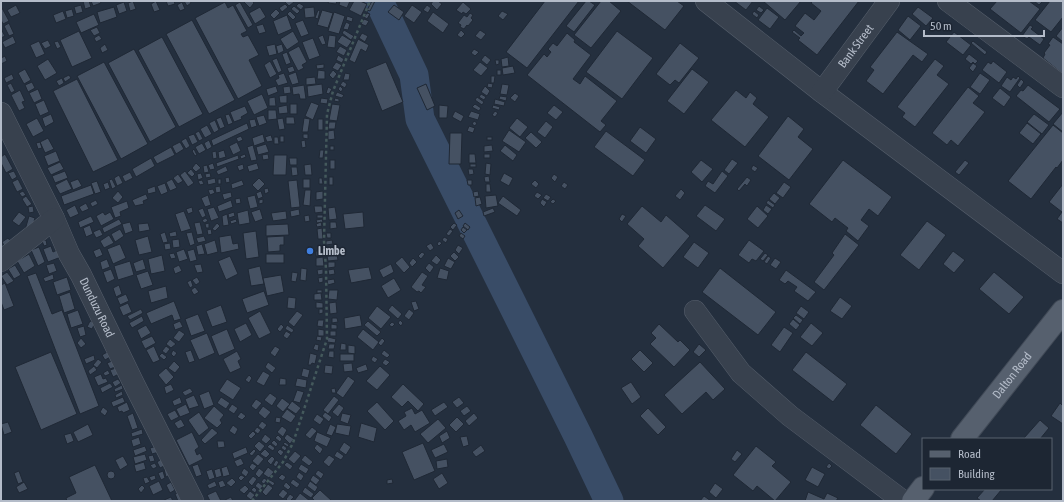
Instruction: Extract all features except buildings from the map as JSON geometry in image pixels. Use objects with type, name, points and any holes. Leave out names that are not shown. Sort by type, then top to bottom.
[{"type":"main road","name":"Dalton Road","points":[[963,438],[1063,311]]},
{"type":"main road","points":[[913,501],[922,489]]},
{"type":"street","points":[[706,1],[822,92],[1063,273]]},
{"type":"street","name":"Bank Street","points":[[822,92],[889,1]]},
{"type":"street","points":[[948,1],[1063,87]]},
{"type":"street","name":"Dunduzu Road","points":[[1,113],[54,219],[69,254],[81,275],[193,501]]},
{"type":"street","points":[[1,261],[54,219]]},
{"type":"street","points":[[695,310],[741,372],[790,416],[902,501]]},
{"type":"path","points":[[252,501],[283,462],[293,443],[327,340],[324,241],[327,114],[334,91],[370,1]]},
{"type":"waterway","points":[[379,1],[414,75],[420,119],[609,501]]},
{"type":"place","name":"Limbe","points":[[310,251]]}]
